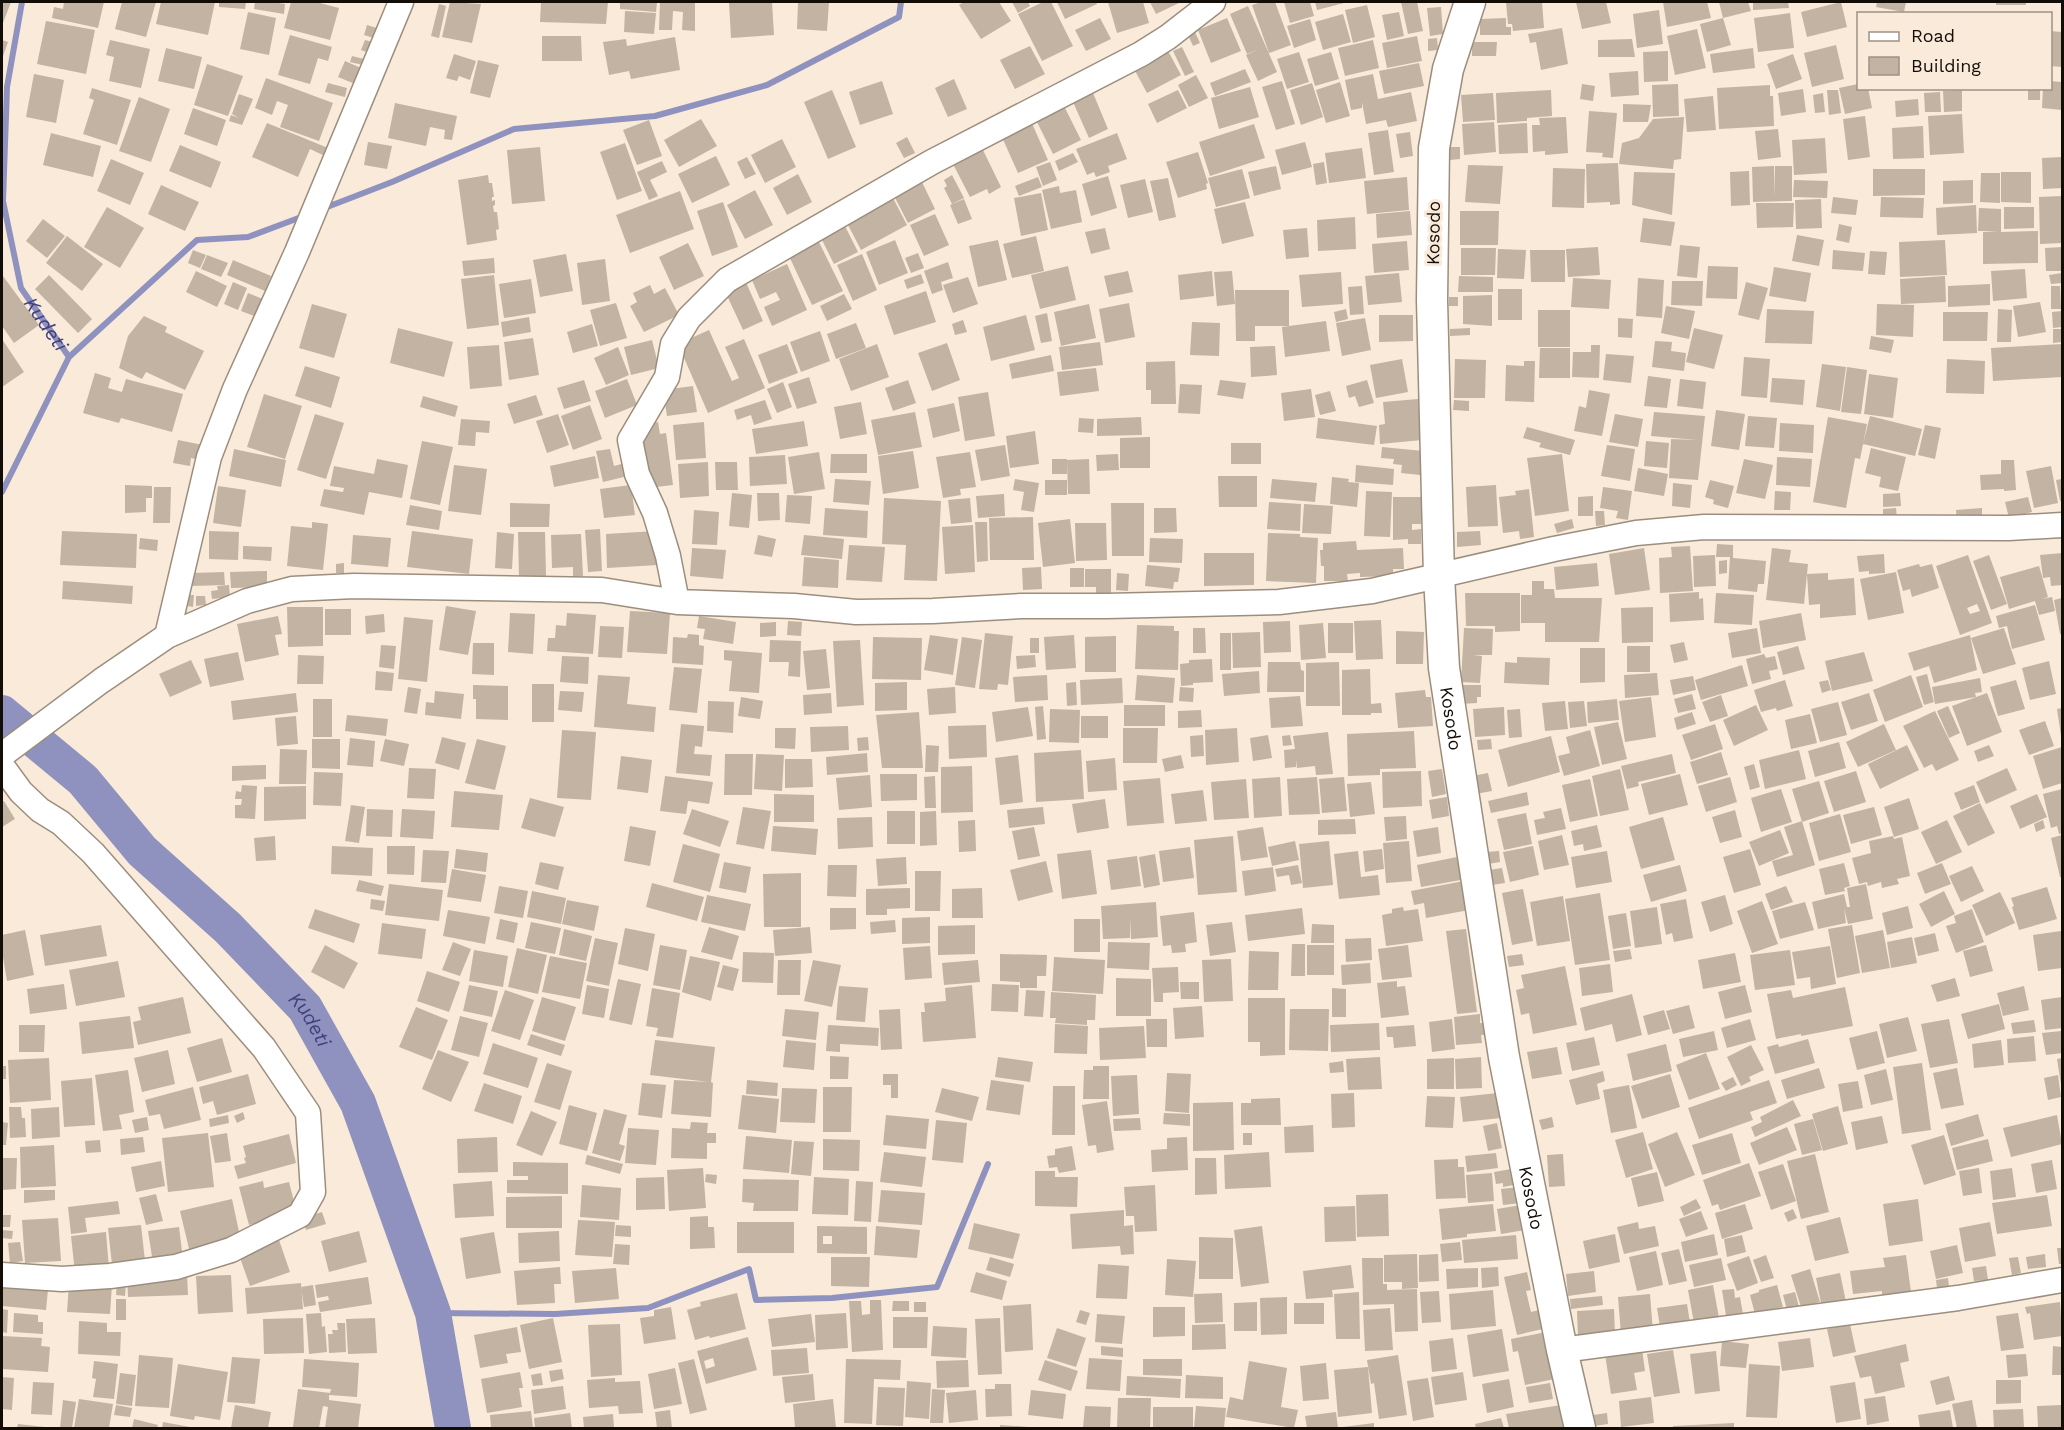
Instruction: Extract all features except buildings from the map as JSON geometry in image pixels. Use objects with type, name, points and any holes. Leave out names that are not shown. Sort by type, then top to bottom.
[{"type":"main road","name":"Kosodo","points":[[1470,2],[1448,69],[1434,148],[1432,300],[1439,576],[1444,668],[1504,1057],[1562,1350],[1580,1428]]},
{"type":"street","points":[[167,636],[209,457],[235,389],[297,252],[401,2]]},
{"type":"street","points":[[677,602],[669,556],[655,513],[637,474],[630,440],[667,377],[673,344],[689,318],[727,280],[932,162],[1141,54],[1168,37],[1213,2]]},
{"type":"street","points":[[8,751],[100,681],[167,636],[247,601],[292,589],[354,586],[602,590],[677,602],[794,606],[856,612],[1022,606],[1279,602],[1372,591],[1554,549],[1636,533],[1704,527],[1986,528],[2062,525]]},
{"type":"street","points":[[2,766],[21,792],[40,810],[61,823],[93,853],[264,1047],[308,1113],[313,1191],[300,1215],[231,1250],[176,1268],[62,1279],[2,1275]]},
{"type":"street","points":[[1562,1350],[1946,1299],[2062,1280]]},
{"type":"waterway","name":"Kudeti","points":[[22,2],[7,87],[3,201],[21,288],[69,357]]},
{"type":"waterway","points":[[322,209],[392,182],[514,129],[655,116],[767,85],[899,17],[901,2]]},
{"type":"waterway","points":[[2,492],[69,357],[197,240],[248,237],[304,216]]},
{"type":"waterway","name":"Kudeti","points":[[2,713],[83,780],[142,851],[228,928],[305,1008],[358,1103],[433,1313],[453,1428]]},
{"type":"waterway","points":[[433,1313],[555,1314],[648,1308],[749,1269],[756,1300],[832,1298],[937,1287],[988,1164]]}]
